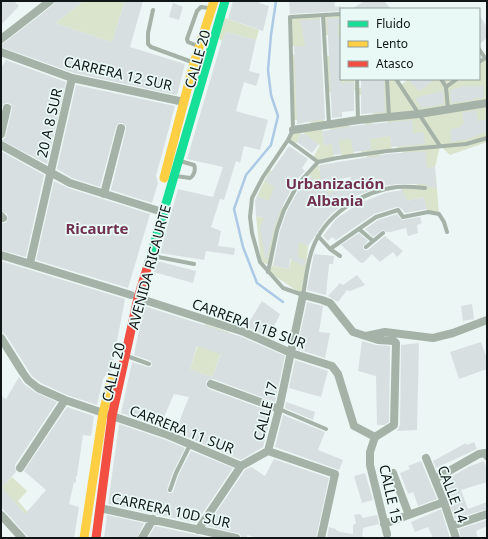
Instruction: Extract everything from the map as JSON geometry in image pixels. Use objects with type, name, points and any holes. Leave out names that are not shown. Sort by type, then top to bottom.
[{"type":"main road","name":"AVENIDA RICAURTE","points":[[96,538],[100,508],[107,415],[125,355],[134,296],[151,255],[225,1]]},
{"type":"main road","name":"CALLE 20","points":[[84,538],[107,415],[134,296],[194,63],[213,5]]},
{"type":"street","points":[[1,39],[50,1]]},
{"type":"street","name":"CARRERA 12 SUR","points":[[1,52],[72,78],[184,102]]},
{"type":"street","name":"20 A 8 SUR","points":[[30,263],[72,78]]},
{"type":"street","points":[[293,130],[358,120],[419,114],[487,103]]},
{"type":"street","points":[[1,134],[7,108]]},
{"type":"street","points":[[104,194],[121,128]]},
{"type":"street","name":"20 A 8 SUR","points":[[1,145],[51,173]]},
{"type":"street","points":[[51,173],[70,183],[156,210]]},
{"type":"street","name":"CARRERA 11B SUR","points":[[1,255],[244,332],[292,353],[328,364],[332,366],[338,374],[354,426],[375,437]]},
{"type":"street","points":[[303,295],[330,303],[353,332],[378,340],[396,343],[394,425],[375,437]]},
{"type":"street","name":"CALLE 17","points":[[198,530],[241,466],[268,451],[292,353],[303,295]]},
{"type":"street","points":[[364,336],[385,332],[433,338],[453,333],[487,320]]},
{"type":"street","name":"CARRERA 11 SUR","points":[[1,338],[22,373],[38,388],[65,400],[168,435],[241,466]]},
{"type":"street","points":[[211,384],[279,409]]},
{"type":"street","points":[[20,468],[65,400]]},
{"type":"street","name":"CALLE 15","points":[[375,437],[370,452],[370,465],[387,534]]},
{"type":"street","points":[[268,451],[335,474],[322,538]]},
{"type":"street","points":[[435,480],[479,454],[486,454]]},
{"type":"street","name":"CALLE 14","points":[[426,458],[444,502],[456,538]]},
{"type":"street","points":[[394,473],[409,515]]},
{"type":"street","points":[[384,524],[444,502]]},
{"type":"street","name":"CARRERA 10D SUR","points":[[100,508],[236,538]]},
{"type":"street","points":[[452,526],[487,514]]},
{"type":"street","points":[[1,516],[18,536]]},
{"type":"street","points":[[142,538],[153,519]]},
{"type":"lane","points":[[199,47],[188,42],[188,36],[197,11],[203,7],[213,5]]},
{"type":"lane","points":[[153,10],[148,33],[148,44],[151,48],[194,63]]},
{"type":"lane","points":[[340,14],[290,17],[293,130],[288,140],[262,177],[252,198],[250,210],[252,233],[260,262],[283,288],[303,295],[311,251],[323,228],[343,209],[363,196],[398,187],[425,188]]},
{"type":"lane","points":[[323,15],[330,125]]},
{"type":"lane","points":[[357,80],[358,120]]},
{"type":"lane","points":[[387,80],[389,117]]},
{"type":"lane","points":[[397,80],[440,146]]},
{"type":"lane","points":[[442,80],[446,87],[448,109]]},
{"type":"lane","points":[[446,87],[456,80]]},
{"type":"lane","points":[[268,272],[277,230],[284,210],[298,184],[318,162],[354,155],[466,144],[487,138]]},
{"type":"lane","points":[[288,140],[318,162]]},
{"type":"lane","points":[[174,176],[190,178],[194,175],[194,165],[178,160]]},
{"type":"lane","points":[[330,249],[376,217],[398,210],[403,218],[428,212],[439,214],[444,222],[447,232]]},
{"type":"lane","points":[[359,229],[373,241]]},
{"type":"lane","points":[[366,246],[383,233]]},
{"type":"lane","points":[[318,236],[330,249],[340,256]]},
{"type":"lane","points":[[151,255],[194,264]]},
{"type":"lane","points":[[125,355],[149,364]]},
{"type":"lane","points":[[279,409],[326,429]]},
{"type":"lane","points":[[170,490],[176,473],[190,445]]},
{"type":"green space","points":[[84,1],[125,1],[112,42],[55,23]]},
{"type":"green space","points":[[340,14],[340,80],[354,80],[355,90],[329,92],[327,56],[339,55],[338,35],[326,35],[323,15]]},
{"type":"green space","points":[[222,17],[259,30],[256,40],[226,32],[223,41],[216,38]]},
{"type":"green space","points":[[290,17],[320,17],[320,78],[324,122],[311,124],[310,118],[293,120],[291,55],[308,55],[308,46],[291,46]]},
{"type":"green space","points":[[487,59],[487,142],[450,155],[440,146],[435,167],[406,171],[403,151],[398,152],[395,136],[390,136],[387,119],[373,119],[371,94],[359,95],[359,88],[371,87],[370,80],[397,80],[401,85],[408,80],[452,80],[447,86],[456,80],[480,80],[480,64]]},
{"type":"green space","points":[[371,121],[375,138],[390,136],[392,152],[380,154],[384,174],[369,175],[367,156],[362,156],[360,140],[367,139],[365,122]]},
{"type":"green space","points":[[349,124],[354,157],[342,159],[339,143],[332,144],[334,160],[318,162],[319,170],[330,180],[334,180],[348,202],[339,207],[330,194],[309,175],[317,162],[313,158],[320,145],[302,132],[295,146],[288,140],[293,130],[322,129],[324,145],[331,144],[330,127]]},
{"type":"green space","points":[[270,170],[283,178],[284,198],[272,266],[261,262],[256,216],[262,218],[268,201],[257,196]]},
{"type":"green space","points":[[436,177],[439,214],[428,212],[423,197],[407,201],[401,189],[423,188],[417,186],[416,181]]},
{"type":"green space","points":[[295,240],[308,246],[303,295],[269,272],[272,266],[289,269]]},
{"type":"green space","points":[[205,324],[229,332],[212,377],[190,369]]},
{"type":"green space","points":[[12,477],[27,491],[18,501],[44,531],[46,538],[1,487],[1,482],[4,485]]},
{"type":"building","points":[[1,1],[14,1],[19,6],[1,25]]},
{"type":"building","points":[[55,1],[84,1],[55,23],[112,42],[125,1],[143,1],[130,47],[185,64],[177,95],[74,73],[1,47],[1,44],[53,5]]},
{"type":"building","points":[[233,1],[260,1],[259,3],[269,6],[263,31],[228,19]]},
{"type":"building","points":[[289,1],[334,1],[335,7],[341,6],[340,11],[290,14]]},
{"type":"building","points":[[364,1],[384,1],[390,8],[354,8]]},
{"type":"building","points":[[173,3],[183,7],[179,20],[169,17]]},
{"type":"building","points":[[480,16],[487,27],[487,38],[480,43]]},
{"type":"building","points":[[327,18],[340,18],[340,24],[338,25],[338,36],[340,36],[340,80],[341,83],[354,82],[354,111],[342,112],[342,117],[332,118]]},
{"type":"building","points":[[320,19],[325,119],[297,124],[294,46],[305,46],[300,20]]},
{"type":"building","points":[[226,32],[256,40],[249,71],[260,74],[256,86],[244,82],[236,111],[268,120],[260,150],[244,146],[240,163],[236,161],[224,200],[220,199],[211,227],[221,231],[218,246],[235,248],[234,255],[206,251],[204,260],[160,253],[178,189],[213,197],[223,167],[187,159],[222,40]]},
{"type":"building","points":[[6,60],[66,82],[47,164],[1,140],[5,138],[12,109],[11,104],[6,103],[3,105],[1,110],[1,68]]},
{"type":"building","points":[[361,80],[384,80],[385,112],[361,114]]},
{"type":"building","points":[[409,80],[435,80],[419,91]]},
{"type":"building","points":[[76,85],[175,106],[156,176],[158,183],[152,203],[111,190],[126,129],[126,126],[123,123],[119,123],[116,127],[100,187],[72,178],[57,169]]},
{"type":"building","points":[[465,86],[484,86],[483,98],[474,98],[474,100],[451,103],[450,90]]},
{"type":"building","points":[[443,91],[444,104],[421,108],[415,98]]},
{"type":"building","points":[[476,110],[478,121],[487,119],[487,131],[469,139],[451,142],[451,129],[461,127],[461,125],[464,124],[462,113]]},
{"type":"building","points":[[412,120],[413,133],[424,132],[425,144],[391,147],[390,136],[370,139],[372,150],[353,152],[351,139],[339,140],[341,154],[333,155],[332,144],[324,145],[322,131],[359,125]]},
{"type":"building","points":[[301,134],[305,134],[319,144],[312,153],[297,142]]},
{"type":"building","points":[[289,146],[308,159],[302,168],[305,171],[295,182],[281,209],[274,229],[267,259],[265,258],[260,229],[264,218],[256,216],[255,200],[257,196],[269,201],[274,187],[265,181]]},
{"type":"building","points":[[1,151],[44,175],[26,257],[1,250],[1,223],[5,223],[8,219],[7,214],[1,211]]},
{"type":"building","points":[[426,151],[427,168],[435,167],[437,188],[428,187],[427,185],[422,184],[397,184],[383,186],[356,196],[332,213],[308,246],[299,242],[298,257],[306,260],[304,266],[290,259],[289,269],[273,266],[280,231],[287,211],[301,186],[310,176],[330,194],[352,177],[321,182],[320,165],[387,154]]},
{"type":"building","points":[[54,181],[68,188],[150,214],[128,288],[36,260]]},
{"type":"building","points":[[402,190],[407,201],[424,197],[427,209],[405,213],[401,208],[397,207],[374,214],[336,240],[332,237],[328,241],[323,236],[337,218],[360,203],[385,193]]},
{"type":"building","points":[[397,214],[402,220],[420,217],[422,223],[417,225],[418,233],[408,236],[406,228],[391,232],[386,232],[383,230],[373,237],[365,229],[378,220]]},
{"type":"building","points":[[359,233],[368,241],[363,246],[364,250],[368,250],[385,236],[403,251],[397,257],[393,252],[380,262],[372,254],[363,263],[361,263],[341,245]]},
{"type":"building","points":[[314,254],[334,256],[333,264],[329,264],[326,295],[307,290]]},
{"type":"building","points":[[1,261],[125,299],[111,373],[106,375],[103,379],[97,405],[67,395],[41,383],[32,376],[6,335],[3,333],[1,329]]},
{"type":"building","points":[[157,261],[196,271],[193,283],[154,272]]},
{"type":"building","points":[[357,275],[365,285],[350,291],[347,290],[338,302],[328,296],[340,283],[343,285]]},
{"type":"building","points":[[262,301],[280,314],[269,337],[246,327]]},
{"type":"building","points":[[307,302],[323,306],[319,332],[330,333],[325,358],[297,349]]},
{"type":"building","points":[[472,304],[474,319],[463,321],[461,306]]},
{"type":"building","points":[[144,306],[242,337],[285,356],[275,402],[213,379],[206,382],[209,389],[272,412],[263,447],[241,460],[175,432],[189,397],[174,394],[160,426],[121,413],[132,362],[148,367],[151,367],[152,365],[151,361],[134,355]],"holes":[[[197,346],[221,354],[212,377],[190,369]]]},
{"type":"building","points":[[362,341],[376,345],[390,346],[389,422],[384,425],[377,425],[376,376],[358,371]]},
{"type":"building","points":[[481,342],[487,359],[487,369],[459,379],[450,352]]},
{"type":"building","points":[[419,343],[417,430],[397,431],[400,425],[401,345]]},
{"type":"building","points":[[295,360],[328,371],[321,397],[289,388]]},
{"type":"building","points":[[19,377],[24,384],[35,392],[57,402],[15,465],[16,472],[2,487],[25,514],[46,490],[24,471],[67,407],[94,416],[91,436],[83,435],[76,483],[74,482],[69,504],[79,507],[74,538],[29,538],[1,507],[1,396],[6,399]]},
{"type":"building","points":[[286,402],[315,412],[313,420],[285,408]]},
{"type":"building","points":[[283,415],[325,432],[318,450],[343,460],[339,470],[275,447]]},
{"type":"building","points":[[119,424],[185,448],[173,472],[167,489],[168,493],[173,492],[179,474],[191,451],[233,468],[196,523],[108,504]]},
{"type":"building","points":[[474,442],[477,449],[436,468],[433,461],[466,443],[467,445]]},
{"type":"building","points":[[274,459],[329,478],[316,538],[258,538],[247,535],[247,538],[241,538],[240,534],[207,526],[245,470],[251,467],[265,476]]},
{"type":"building","points":[[421,461],[437,499],[418,506],[413,492],[408,494],[400,473],[410,469],[408,466]]},
{"type":"building","points":[[484,461],[487,469],[487,482],[461,490],[468,509],[487,502],[487,509],[455,519],[442,482],[470,466]]},
{"type":"building","points":[[365,473],[373,500],[362,503],[354,476]]},
{"type":"building","points":[[441,509],[450,538],[433,538],[428,527],[415,532],[411,522]]},
{"type":"building","points":[[360,514],[363,518],[377,515],[379,524],[363,528],[362,538],[327,538],[329,527],[340,532],[353,534],[353,525],[356,523],[354,515]]},
{"type":"building","points":[[107,515],[144,523],[137,538],[104,538]]},
{"type":"building","points":[[487,520],[487,526],[476,531],[478,538],[461,538],[459,529]]},
{"type":"building","points":[[155,526],[197,535],[210,538],[148,538]]},
{"type":"waterway","points":[[276,1],[268,70],[271,95],[278,116],[271,145],[246,175],[234,209],[243,247],[257,283],[283,302]]},
{"type":"traffic: fast","points":[[149,262],[225,1]]},
{"type":"traffic: slow","points":[[164,178],[194,63],[214,1]]},
{"type":"traffic: slow","points":[[84,538],[103,413],[111,381]]},
{"type":"traffic: jam","points":[[96,538],[112,416],[138,298],[149,262]]},
{"type":"district","name":"Urbanización Albania","points":[[335,192]]},
{"type":"district","name":"Ricaurte","points":[[97,228]]}]
